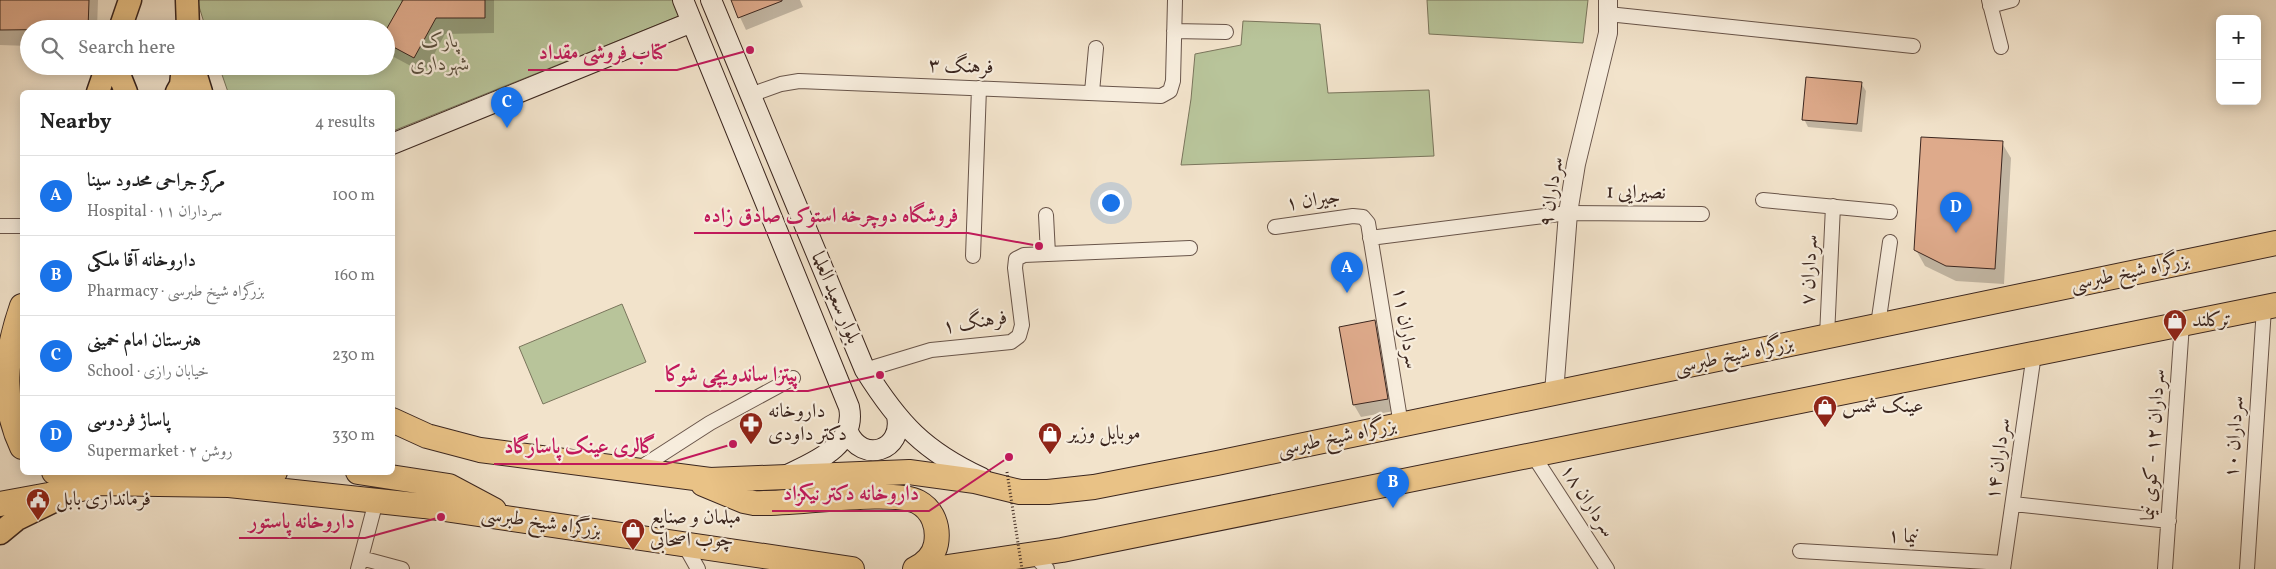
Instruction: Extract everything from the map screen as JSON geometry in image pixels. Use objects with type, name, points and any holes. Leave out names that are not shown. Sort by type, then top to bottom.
[{"type":"highway","name":"بزرگراه شیخ طبرسی","points":[[395,421],[427,436],[458,445],[692,479],[921,472],[1005,480],[1020,492],[1077,489],[1216,464],[2276,242]]},
{"type":"highway","points":[[934,569],[1030,565],[1533,455],[2270,306]]},
{"type":"highway","points":[[20,311],[2,359],[0,386],[4,413],[20,443]]},
{"type":"highway","points":[[0,386],[6,402],[20,420]]},
{"type":"highway","points":[[62,475],[79,481],[111,483],[229,485],[254,481],[269,475]]},
{"type":"highway","points":[[378,475],[449,486],[511,519]]},
{"type":"highway","points":[[692,479],[754,503],[891,496],[917,501],[927,509],[934,520],[937,533],[936,546],[930,557],[915,569]]},
{"type":"highway","points":[[0,504],[111,483]]},
{"type":"highway","name":"بزرگراه شیخ طبرسی","points":[[229,485],[376,501],[511,519],[852,569]]},
{"type":"main road","points":[[123,20],[131,0]]},
{"type":"main road","points":[[128,20],[131,0]]},
{"type":"main road","name":"بلوار سعید العلما","points":[[683,0],[849,407],[851,415],[848,432]]},
{"type":"main road","name":"بلوار سعید العلما","points":[[711,0],[865,370],[908,430],[936,453],[1005,480]]},
{"type":"main road","points":[[395,143],[692,22]]},
{"type":"main road","points":[[99,90],[104,75]]},
{"type":"main road","points":[[120,75],[125,90]]},
{"type":"main road","points":[[178,90],[181,86],[182,75]]},
{"type":"main road","points":[[196,75],[201,90]]},
{"type":"main road","points":[[782,477],[829,452],[842,441],[848,432],[851,438],[861,447],[874,450],[887,446],[896,436],[898,430],[897,416]]},
{"type":"main road","points":[[0,532],[17,519],[74,490]]},
{"type":"street","points":[[1176,0],[1174,31],[1226,32]]},
{"type":"street","points":[[2001,47],[1990,3],[2012,0]]},
{"type":"street","points":[[1608,7],[1913,46]]},
{"type":"street","name":"سرداران ۹","points":[[1554,393],[1568,212],[1576,164],[1608,33],[1608,7]]},
{"type":"street","name":"فرهنگ ۳","points":[[750,95],[781,84],[800,81],[1161,96],[1170,91],[1173,81],[1174,31]]},
{"type":"street","points":[[1092,92],[1096,48]]},
{"type":"street","points":[[973,256],[979,88]]},
{"type":"street","points":[[1763,200],[1890,212]]},
{"type":"street","name":"سرداران ۷","points":[[1827,336],[1833,206]]},
{"type":"street","name":"نصیرایی 1","points":[[1370,238],[1568,212],[1702,214]]},
{"type":"street","points":[[1046,215],[1048,254]]},
{"type":"street","name":"جیران ۱","points":[[1275,227],[1353,216],[1362,217],[1368,223],[1370,238]]},
{"type":"street","points":[[0,226],[20,226]]},
{"type":"street","name":"سرداران ۱۱","points":[[1370,238],[1401,425]]},
{"type":"street","points":[[1878,326],[1890,242]]},
{"type":"street","name":"فرهنگ ۱","points":[[865,370],[931,350],[1011,342],[1019,336],[1022,325],[1014,268],[1016,259],[1024,255],[1190,248]]},
{"type":"street","name":"سرداران ۱۰","points":[[2247,569],[2270,306]]},
{"type":"street","name":"سرداران ۱۲ - کوی نیما","points":[[2165,569],[2182,324]]},
{"type":"street","name":"سرداران ۱۴","points":[[2004,566],[2034,354]]},
{"type":"street","points":[[635,471],[710,423],[793,378]]},
{"type":"street","name":"سرداران ۱۸","points":[[1533,455],[1607,569]]},
{"type":"street","points":[[376,501],[359,564],[402,569]]},
{"type":"street","points":[[2014,504],[2168,520]]},
{"type":"street","points":[[684,544],[698,569]]},
{"type":"street","name":"نیما ۱","points":[[1800,551],[2004,566]]},
{"type":"path","points":[[1005,480],[1030,565]]},
{"type":"green space","name":"پارک شهرداری","points":[[197,0],[675,0],[682,15],[395,130],[395,90],[227,90],[222,75],[395,75],[395,20],[203,20]]},
{"type":"green space","points":[[1427,0],[1588,0],[1583,43],[1429,34]]},
{"type":"green space","points":[[1243,21],[1320,24],[1328,93],[1429,90],[1434,156],[1181,165],[1191,99],[1195,54],[1241,45]]},
{"type":"green space","points":[[622,304],[646,362],[543,404],[519,347]]},
{"type":"building","points":[[0,0],[89,0],[88,20],[20,20],[20,30],[0,30]]},
{"type":"building","points":[[403,0],[485,0],[485,18],[436,18],[414,58],[395,48],[395,20],[392,20]]},
{"type":"building","points":[[731,0],[782,0],[782,1],[738,18]]},
{"type":"building","points":[[1806,77],[1862,82],[1857,124],[1802,120]]},
{"type":"building","points":[[1921,137],[2003,141],[1995,269],[1946,266],[1914,250]]},
{"type":"building","points":[[1375,320],[1388,399],[1353,405],[1339,327]]},
{"type":"place","name":"کتاب فروشی مقداد","points":[[750,50]]},
{"type":"place","name":"هنرستان امام خمینی","points":[[507,128]]},
{"type":"place","name":"پاساژ فردوسی","points":[[1956,233]]},
{"type":"place","name":"فروشگاه دوچرخه استوک صادق زاده","points":[[1039,246]]},
{"type":"place","name":"مرکز جراحی محدود سینا","points":[[1347,293]]},
{"type":"place","name":"ترکلند","points":[[2175,342]]},
{"type":"place","name":"پیتزا ساندویچی شوکا","points":[[880,375]]},
{"type":"place","name":"عینک شمس","points":[[1825,428]]},
{"type":"place","name":"گالری عینک پاسارگاد","points":[[733,444]]},
{"type":"place","name":"داروخانه دکتر داودی","points":[[751,445]]},
{"type":"place","name":"موبایل وزیر","points":[[1050,455]]},
{"type":"place","name":"داروخانه دکتر نیکزاد","points":[[1009,457]]},
{"type":"place","name":"داروخانه آقا ملکی","points":[[1393,508]]},
{"type":"place","name":"داروخانه پاستور","points":[[441,517]]},
{"type":"place","name":"فرمانداری بابل","points":[[38,521]]},
{"type":"place","name":"مبلمان و صنایع چوب اصحابی","points":[[633,551]]}]
